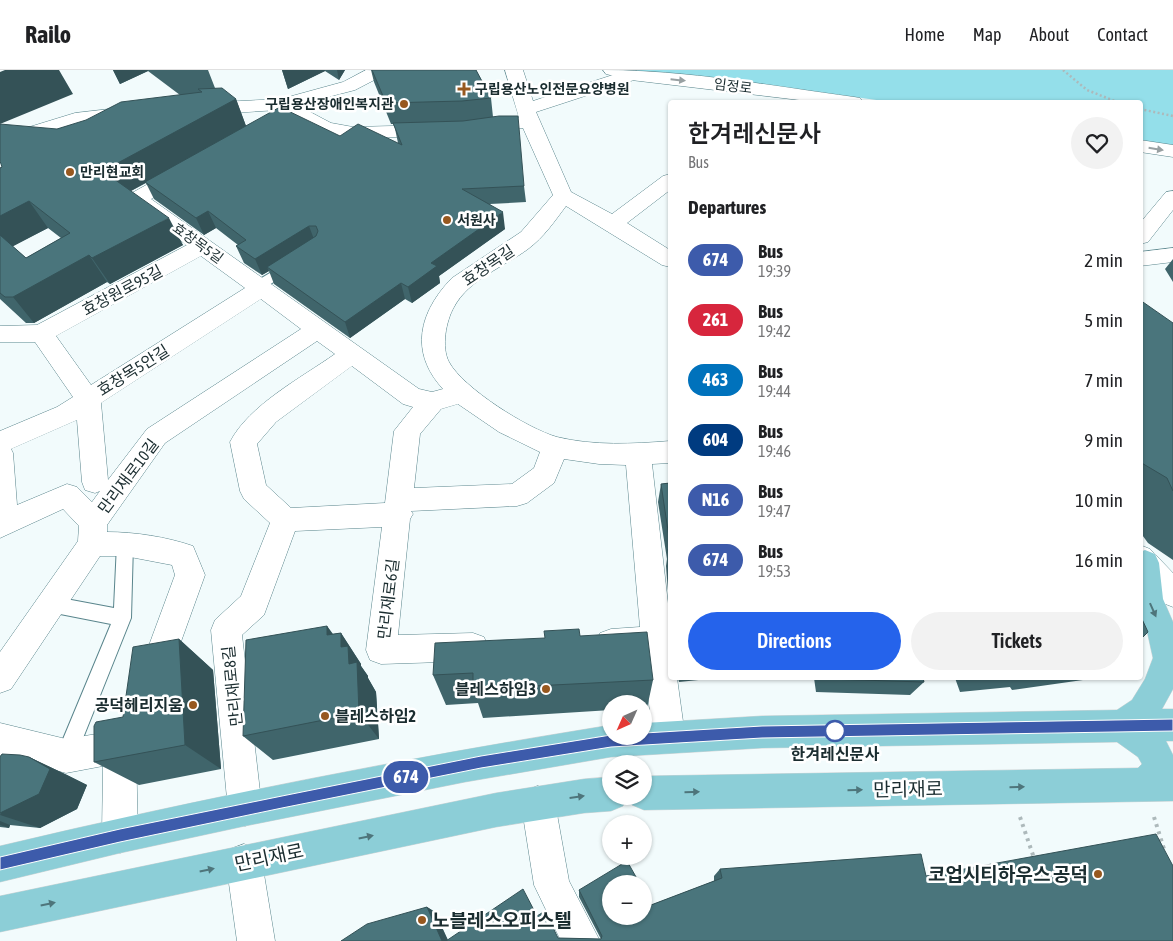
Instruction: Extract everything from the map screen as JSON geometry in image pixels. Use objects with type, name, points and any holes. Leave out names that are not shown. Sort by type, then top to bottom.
[{"type":"main road","points":[[1120,726],[1143,712],[1158,687],[1168,658],[1162,631],[1148,599],[1143,567]]},
{"type":"main road","points":[[0,864],[120,835],[245,809],[546,751],[611,741],[669,736],[762,732],[1173,725]]},
{"type":"main road","points":[[1120,726],[1150,745],[1162,768],[1158,784]]},
{"type":"main road","name":"만리재로","points":[[652,793],[1158,784]]},
{"type":"main road","name":"만리재로","points":[[0,914],[244,862],[538,803],[602,795]]},
{"type":"street","points":[[514,70],[528,116],[563,196],[613,224],[668,259]]},
{"type":"street","name":"임정로","points":[[612,70],[631,75],[839,100]]},
{"type":"street","points":[[182,110],[286,107],[348,86],[378,71]]},
{"type":"street","points":[[286,107],[326,128],[353,133],[457,130],[528,116],[631,75]]},
{"type":"street","points":[[266,125],[286,107]]},
{"type":"street","points":[[0,142],[75,119],[145,112]]},
{"type":"street","points":[[1143,146],[1173,151]]},
{"type":"street","name":"효창목5길","points":[[198,164],[137,199],[412,397],[432,402]]},
{"type":"street","points":[[613,224],[662,198],[668,184]]},
{"type":"street","name":"효창목길","points":[[563,196],[530,237],[456,287],[444,303],[438,316],[433,346],[437,363],[446,377],[462,393],[522,434],[556,447],[608,454],[668,452]]},
{"type":"street","points":[[1143,232],[1173,197]]},
{"type":"street","name":"효창원로95길","points":[[0,334],[41,334],[203,246]]},
{"type":"street","points":[[1143,260],[1173,255]]},
{"type":"street","name":"효창목5안길","points":[[0,442],[66,414],[260,287]]},
{"type":"street","name":"만리재로10길","points":[[0,678],[50,604],[93,533],[156,436],[318,329]]},
{"type":"street","points":[[41,334],[88,398]]},
{"type":"street","points":[[352,354],[267,415],[243,442],[254,491],[285,520],[516,495],[544,475],[556,447]]},
{"type":"street","points":[[432,402],[462,393]]},
{"type":"street","name":"만리재로10길","points":[[88,398],[95,482]]},
{"type":"street","name":"만리재로6길","points":[[432,402],[407,431],[381,650],[499,646]]},
{"type":"street","points":[[0,453],[2,525],[95,482],[156,436]]},
{"type":"street","points":[[638,453],[657,642],[669,736]]},
{"type":"street","points":[[67,495],[93,533],[125,544],[183,555],[190,575],[143,707],[119,747],[120,835]]},
{"type":"street","name":"만리재로8길","points":[[245,809],[226,630],[253,605],[285,520]]},
{"type":"street","points":[[1143,562],[1173,582]]},
{"type":"street","points":[[1143,562],[1173,594]]},
{"type":"street","points":[[588,644],[657,642]]},
{"type":"street","points":[[0,739],[66,756],[119,747]]},
{"type":"street","points":[[538,803],[552,885],[581,941]]},
{"type":"street","points":[[244,862],[256,941]]},
{"type":"lane","points":[[260,287],[299,259]]},
{"type":"lane","points":[[66,756],[122,618],[125,544]]},
{"type":"lane","points":[[50,604],[122,618]]},
{"type":"path","points":[[1063,70],[1087,90],[1112,100]]},
{"type":"path","points":[[1143,110],[1173,116]]},
{"type":"path","points":[[1158,784],[1164,850]]},
{"type":"path","points":[[1009,787],[1037,867]]},
{"type":"shaded area","points":[[632,70],[1173,70],[1173,148],[1143,143],[1143,100],[877,100],[739,81]]},
{"type":"building","points":[[372,70],[476,70],[491,98],[462,101],[386,103]]},
{"type":"building","points":[[222,88],[236,99],[114,165],[110,171],[114,179],[169,218],[92,258],[89,255],[13,297],[5,297],[0,293],[0,235],[26,258],[70,233],[29,201],[0,216],[0,168],[2,167],[0,161],[0,124],[57,129],[86,120],[121,102],[202,92],[198,89]]},
{"type":"building","points":[[280,107],[340,136],[358,124],[402,145],[393,123],[463,121],[499,116],[518,116],[524,186],[462,189],[503,212],[431,263],[437,266],[408,287],[401,283],[345,322],[267,267],[316,236],[318,231],[316,226],[309,226],[255,259],[236,246],[246,240],[208,211],[196,218],[145,182]]},
{"type":"building","points":[[1143,302],[1173,323],[1173,491],[1167,478],[1143,464]]},
{"type":"building","points":[[668,483],[668,531],[661,484]]},
{"type":"building","points":[[1143,621],[1148,632],[1143,637]]},
{"type":"building","points":[[327,626],[327,635],[341,633],[341,647],[348,646],[349,664],[357,662],[359,713],[243,736],[246,640]]},
{"type":"building","points":[[579,629],[580,636],[647,632],[653,680],[473,689],[473,673],[433,675],[435,643],[545,638],[544,631]]},
{"type":"building","points":[[179,639],[185,745],[94,762],[94,726],[96,722],[123,717],[133,647]]},
{"type":"building","points":[[859,680],[924,680],[924,682]]},
{"type":"building","points":[[2,754],[29,757],[50,769],[39,794],[0,813],[0,757]]},
{"type":"building","points":[[1156,834],[1173,866],[1173,941],[446,941],[523,889],[537,916],[545,911],[558,938],[601,939],[602,936],[579,890],[602,876],[602,925],[652,925],[652,905],[722,878],[720,869],[921,854],[926,876]]},
{"type":"building","points":[[620,865],[629,865],[635,875],[604,875]]},
{"type":"building","name":"노블레스오피스텔","points":[[427,907],[442,941],[341,941],[367,924]]},
{"type":"bus line","name":"674","points":[[0,864],[120,835],[282,802],[481,762],[611,741],[669,736],[762,732],[1173,725]]},
{"type":"place","name":"구립용산노인전문요양병원","points":[[464,89]]},
{"type":"place","name":"구립용산장애인복지관","points":[[404,104]]},
{"type":"place","name":"만리현교회","points":[[70,172]]},
{"type":"place","name":"서원사","points":[[447,220]]},
{"type":"place","name":"블레스하임3","points":[[546,689]]},
{"type":"place","name":"공덕헤리지움","points":[[193,705]]},
{"type":"place","name":"블레스하임2","points":[[325,716]]},
{"type":"place","name":"한겨레신문사","points":[[835,731]]},
{"type":"place","name":"코업시티하우스 공덕","points":[[1098,874]]},
{"type":"place","name":"노블레스오피스텔","points":[[422,920]]}]
